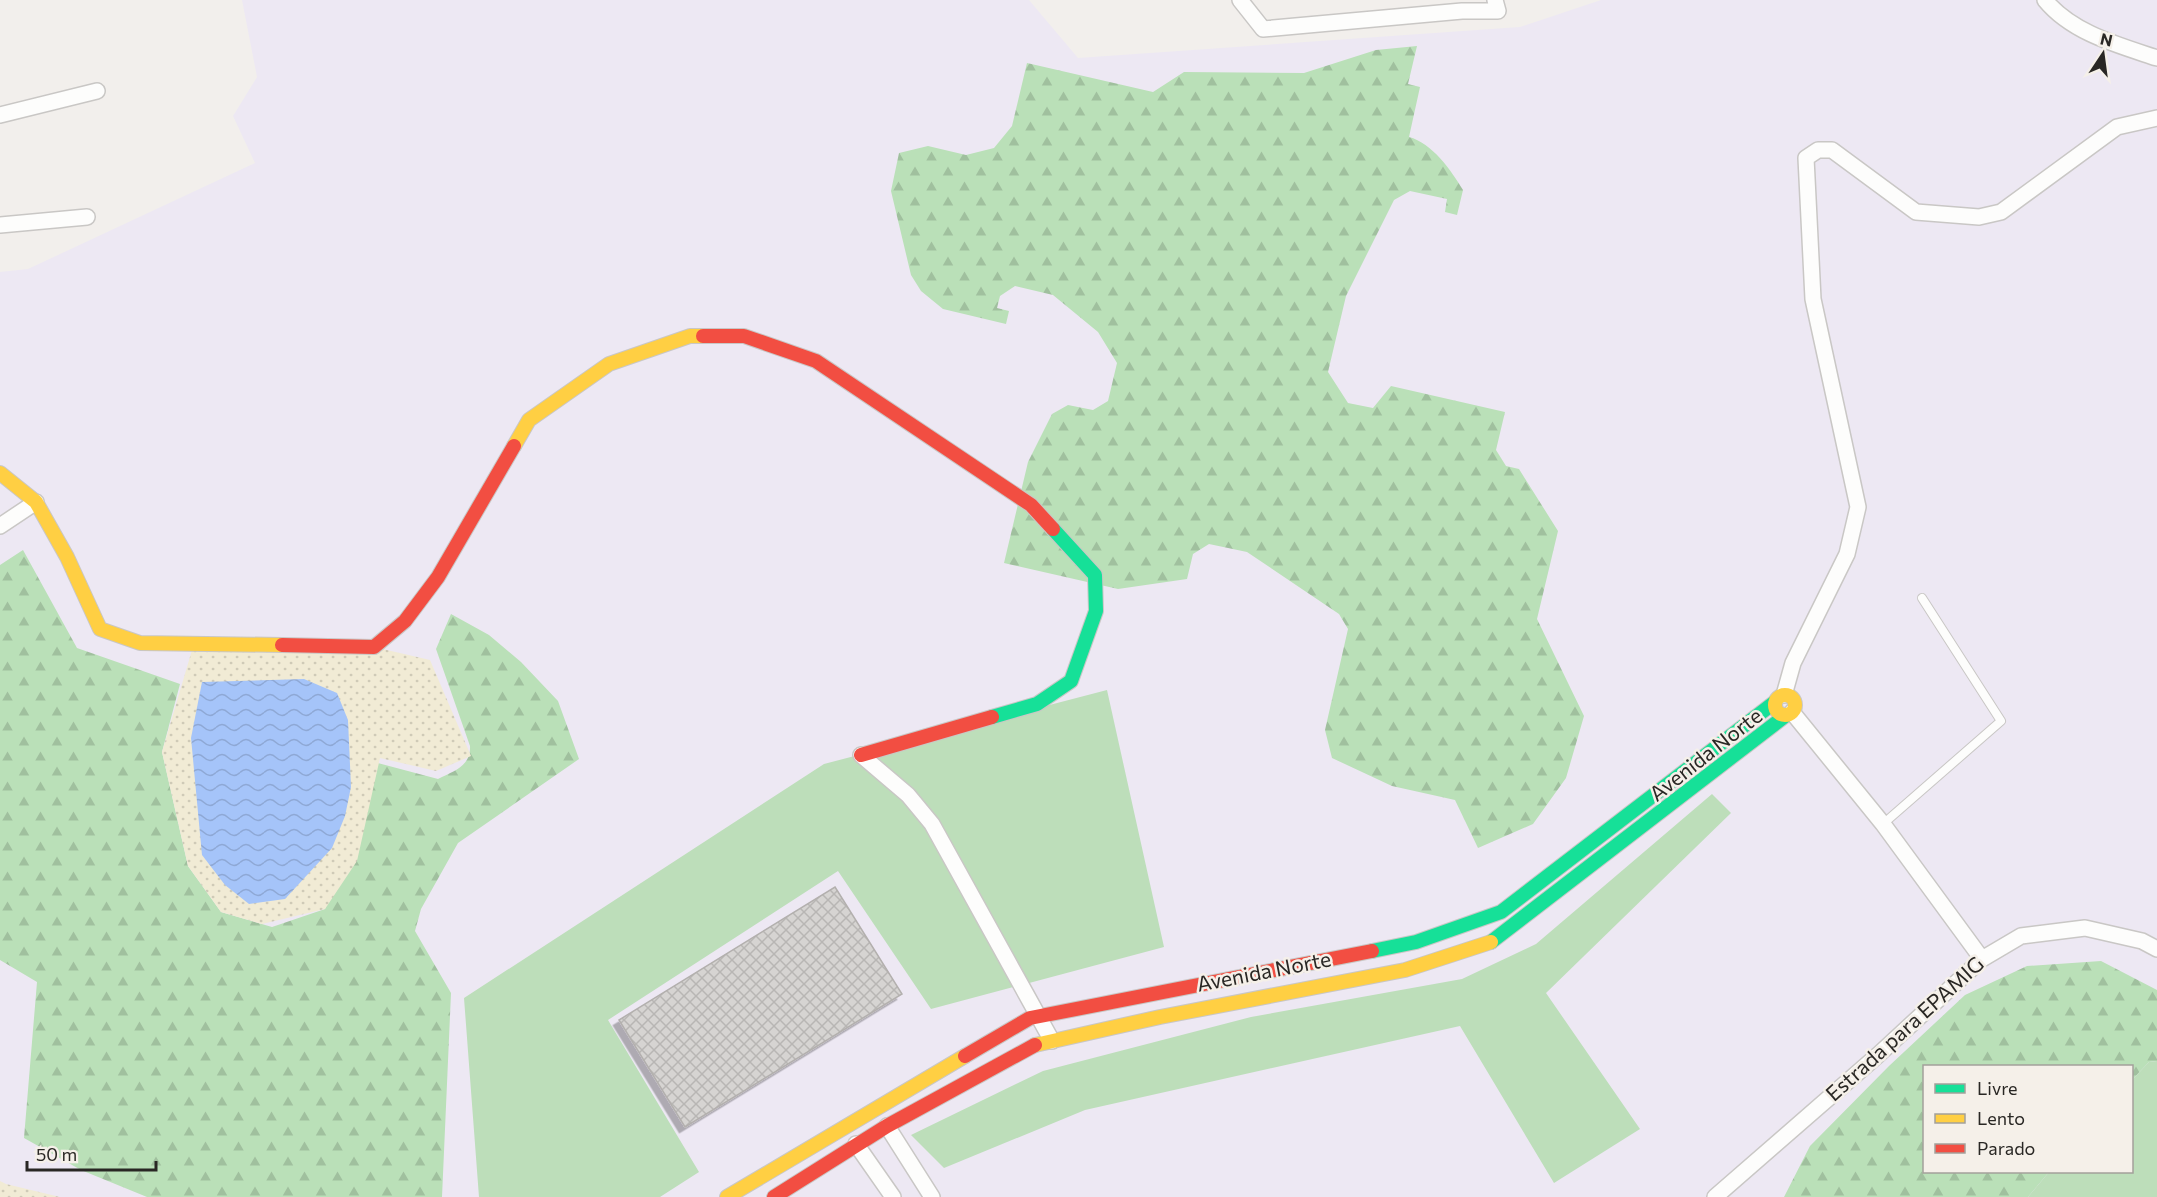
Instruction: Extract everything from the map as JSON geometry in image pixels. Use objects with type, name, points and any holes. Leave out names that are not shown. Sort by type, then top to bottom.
[{"type":"street","points":[[1240,0],[1263,29],[1461,6],[1498,11],[1495,0]]},
{"type":"street","points":[[2045,0],[2053,10],[2100,39],[2157,58]]},
{"type":"street","points":[[0,115],[98,91]]},
{"type":"street","points":[[1982,959],[1882,824],[1788,714],[1776,712],[1793,663],[1847,554],[1858,507],[1813,300],[1806,158],[1818,150],[1832,150],[1916,212],[1980,217],[2001,212],[2118,127],[2157,118]]},
{"type":"street","points":[[0,225],[87,217]]},
{"type":"street","points":[[0,473],[36,502],[67,556],[100,629],[140,643],[374,646],[405,621],[438,578],[529,420],[609,364],[690,336],[744,336],[816,361],[1031,505],[1095,574],[1096,611],[1071,681],[1037,704],[861,755]]},
{"type":"street","points":[[0,526],[36,502]]},
{"type":"street","name":"Avenida Norte","points":[[727,1197],[1030,1018],[1416,942],[1501,912],[1779,698]]},
{"type":"street","name":"Avenida Norte","points":[[774,1197],[856,1144],[1031,1046],[1160,1017],[1405,970],[1496,940],[1788,714]]},
{"type":"street","points":[[861,755],[908,795],[932,824],[1052,1041]]},
{"type":"street","name":"Estrada para EPAMIG","points":[[1715,1197],[1982,959],[2021,936],[2085,928],[2142,941],[2157,949]]},
{"type":"street","points":[[887,1126],[932,1197]]},
{"type":"street","points":[[856,1144],[893,1197]]},
{"type":"lane","points":[[1882,824],[2001,721],[1922,598]]},
{"type":"shaded area","points":[[242,0],[1029,0],[1078,58],[1520,27],[1601,0],[2157,0],[2157,1197],[0,1197],[0,272],[28,269],[255,163],[233,116],[257,77]]},
{"type":"green space","points":[[1417,46],[1408,84],[1420,87],[1409,137],[1433,151],[1447,166],[1463,190],[1457,215],[1445,212],[1447,199],[1410,191],[1394,200],[1346,296],[1328,372],[1348,403],[1373,408],[1391,386],[1505,412],[1496,450],[1506,466],[1519,469],[1558,531],[1537,619],[1584,716],[1566,778],[1533,824],[1478,848],[1455,800],[1392,786],[1332,758],[1325,730],[1348,629],[1339,614],[1247,552],[1209,544],[1193,554],[1187,579],[1118,589],[1004,563],[1028,462],[1052,414],[1068,405],[1093,410],[1108,401],[1117,363],[1098,332],[1053,295],[1015,286],[1000,296],[997,308],[1009,311],[1006,324],[943,309],[921,291],[911,275],[891,191],[899,153],[928,146],[966,155],[994,148],[1012,126],[1027,63],[1153,92],[1184,72],[1304,73],[1376,50]]},
{"type":"green space","points":[[23,550],[77,648],[180,684],[162,752],[188,866],[221,912],[272,927],[325,909],[374,762],[438,779],[460,767],[468,758],[470,746],[436,649],[451,614],[489,635],[521,662],[558,701],[579,759],[458,843],[421,909],[415,931],[451,993],[442,1197],[147,1197],[81,1170],[24,1138],[37,982],[0,960],[0,565]]},
{"type":"green space","points":[[1107,690],[1164,947],[931,1009],[838,871],[608,1020],[699,1172],[660,1197],[479,1197],[464,998],[824,764]]},
{"type":"green space","points":[[1712,794],[1731,813],[1546,993],[1640,1129],[1554,1183],[1460,1026],[1085,1110],[944,1168],[911,1135],[1043,1071],[1251,1017],[1462,979],[1536,944]]},
{"type":"green space","points":[[2101,961],[2157,990],[2157,1061],[2149,1062],[2133,1079],[2133,1065],[1923,1065],[1923,1173],[2048,1173],[2028,1197],[1784,1197],[1810,1146],[1889,1066],[1965,995],[2027,966]]},
{"type":"green space","points":[[2157,1061],[2157,1197],[2028,1197],[2048,1173],[2133,1173],[2133,1079],[2149,1062]]},
{"type":"sand","points":[[374,647],[430,660],[471,756],[436,771],[380,758],[357,861],[325,909],[262,924],[221,912],[188,866],[162,752],[192,650]]},
{"type":"sand","points":[[0,1181],[6,1184],[60,1197],[0,1197]]},
{"type":"water","points":[[304,679],[337,693],[348,720],[351,787],[345,816],[332,848],[285,899],[249,904],[225,885],[202,855],[191,738],[202,682]]},
{"type":"building","points":[[835,887],[902,994],[685,1127],[619,1020]]},
{"type":"traffic: fast","points":[[992,717],[1037,704],[1071,681],[1096,611],[1095,575],[1053,529]]},
{"type":"traffic: fast","points":[[1372,951],[1416,942],[1501,912],[1775,702]]},
{"type":"traffic: fast","points":[[1491,942],[1785,716]]},
{"type":"traffic: slow","points":[[514,446],[529,420],[609,364],[690,336],[703,336]]},
{"type":"traffic: slow","points":[[0,473],[36,502],[67,557],[100,629],[140,643],[282,645]]},
{"type":"traffic: slow","points":[[1781,695],[1789,695],[1795,701],[1795,705],[1795,709],[1789,715],[1781,715],[1775,709],[1775,701],[1781,695]]},
{"type":"traffic: slow","points":[[1035,1045],[1160,1017],[1405,970],[1491,942]]},
{"type":"traffic: slow","points":[[727,1197],[965,1056]]},
{"type":"traffic: jam","points":[[703,336],[744,336],[816,361],[1031,505],[1053,529]]},
{"type":"traffic: jam","points":[[282,645],[374,647],[405,621],[438,577],[514,446]]},
{"type":"traffic: jam","points":[[861,755],[992,717]]},
{"type":"traffic: jam","points":[[965,1056],[1030,1018],[1372,951]]},
{"type":"traffic: jam","points":[[774,1197],[887,1126],[1035,1045]]}]
